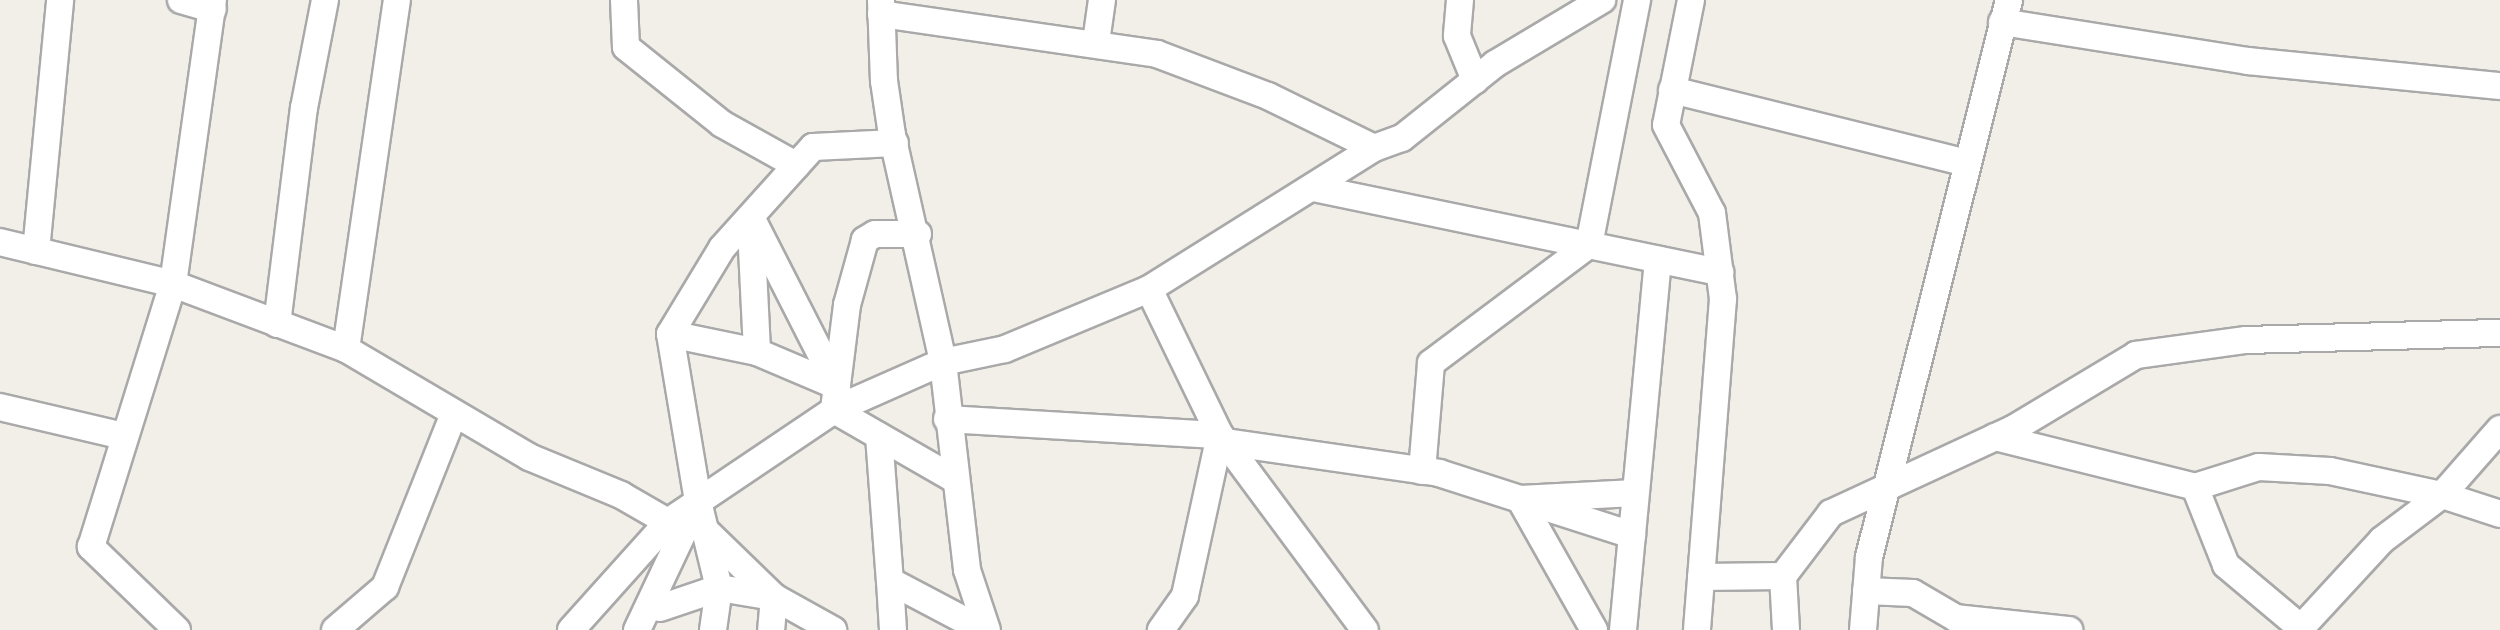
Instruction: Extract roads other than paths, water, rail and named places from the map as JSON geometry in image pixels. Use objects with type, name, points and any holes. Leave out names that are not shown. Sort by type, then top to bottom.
[{"type":"street","points":[[36,251],[60,0]]},
{"type":"street","points":[[177,630],[91,547],[173,284],[213,4],[181,0]]},
{"type":"street","points":[[277,324],[304,108],[325,0]]},
{"type":"street","points":[[346,349],[397,0]]},
{"type":"street","points":[[624,0],[626,47],[722,124],[796,165]]},
{"type":"street","points":[[1096,42],[1102,0]]},
{"type":"street","points":[[1460,0],[1457,36],[1475,80]]},
{"type":"street","points":[[571,630],[668,522],[836,398],[943,362],[1005,349],[1149,289],[1374,148],[1402,138],[1475,80],[1602,0]]},
{"type":"street","points":[[1422,471],[1431,363],[1589,245],[1637,0]]},
{"type":"street","points":[[1691,0],[1666,125],[1712,213],[1723,299],[1697,630]]},
{"type":"street","points":[[985,630],[967,570],[947,419],[943,362],[884,81],[881,7],[1096,42],[1198,67],[1374,148]]},
{"type":"street","points":[[1863,630],[1866,591],[1887,483],[2006,11],[2248,61],[2500,86]]},
{"type":"street","points":[[1672,90],[1966,163]]},
{"type":"street","points":[[713,630],[719,588],[698,501],[670,334],[722,248],[813,147],[895,143]]},
{"type":"street","points":[[1313,188],[1720,272]]},
{"type":"street","points":[[751,217],[757,352]]},
{"type":"street","points":[[751,217],[836,398]]},
{"type":"street","points":[[836,398],[847,305],[865,240],[875,234],[918,234]]},
{"type":"street","points":[[0,242],[173,284],[346,349],[453,416],[668,522]]},
{"type":"street","points":[[1623,630],[1658,260]]},
{"type":"street","points":[[1149,289],[1222,438],[1365,630]]},
{"type":"street","points":[[1786,630],[1783,576],[1831,513],[1887,483],[1995,437],[2136,355],[2246,340],[2500,333]]},
{"type":"street","points":[[670,334],[757,352],[836,398],[879,436],[954,479]]},
{"type":"street","points":[[0,407],[124,436]]},
{"type":"street","points":[[335,630],[385,587],[453,416]]},
{"type":"street","points":[[947,419],[1222,438],[1422,471],[1632,535]]},
{"type":"street","points":[[2195,487],[2226,565],[2300,629],[2382,540],[2442,495],[2500,429]]},
{"type":"street","points":[[879,436],[893,630]]},
{"type":"street","points":[[1995,437],[2195,487],[2259,467],[2330,471],[2442,495],[2500,514]]},
{"type":"street","points":[[1161,630],[1185,596],[1222,438]]},
{"type":"street","points":[[1520,499],[1635,493]]},
{"type":"street","points":[[1520,499],[1594,630]]},
{"type":"street","points":[[660,610],[698,501]]},
{"type":"street","points":[[705,530],[774,597],[833,630]]},
{"type":"street","points":[[1701,577],[1783,576]]},
{"type":"street","points":[[890,581],[985,630]]},
{"type":"street","points":[[637,630],[660,610],[719,588],[774,597]]},
{"type":"street","points":[[1866,591],[1913,593],[1963,624],[2069,630]]},
{"type":"street","points":[[771,630],[774,597]]}]
